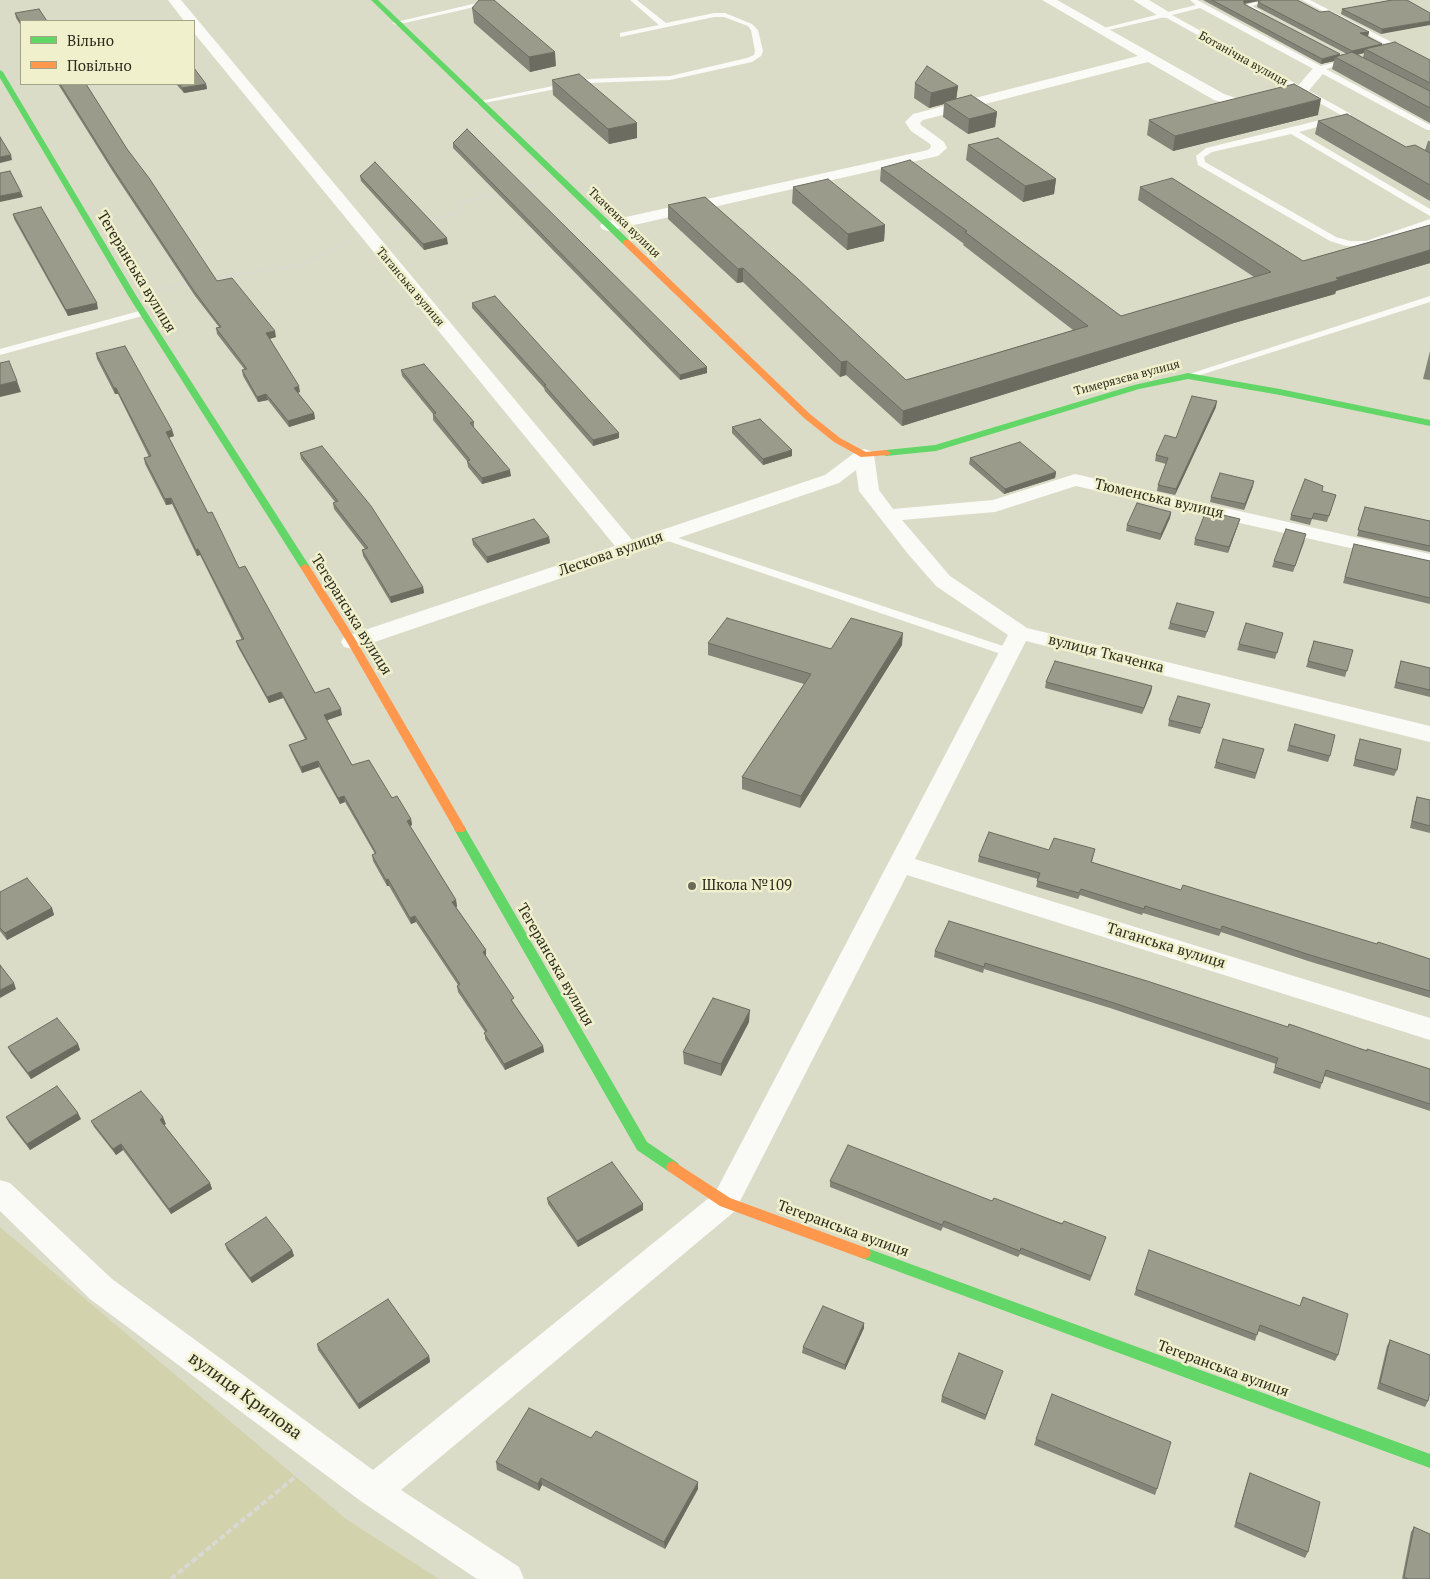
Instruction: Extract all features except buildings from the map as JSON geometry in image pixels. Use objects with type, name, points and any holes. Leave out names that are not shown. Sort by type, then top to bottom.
[{"type":"street","points":[[174,0],[190,20]]},
{"type":"street","name":"Ткаченка вулиця","points":[[374,0],[807,416],[837,440],[864,455]]},
{"type":"street","points":[[1048,0],[1219,97],[1235,102],[1252,102],[1301,91],[1320,69]]},
{"type":"street","name":"Ботанічна вулиця","points":[[1139,0],[1165,14]]},
{"type":"street","name":"Таганська вулиця","points":[[195,26],[366,235],[628,548]]},
{"type":"street","points":[[608,226],[933,153],[939,148],[937,142],[916,128],[912,122],[918,117],[1148,58]]},
{"type":"street","name":"Тегеранська вулиця","points":[[0,72],[133,297],[352,642],[642,1146],[725,1202],[1430,1461]]},
{"type":"street","name":"Тимерязєва вулиця","points":[[864,455],[936,448],[1138,387],[1188,376],[1280,392],[1430,423]]},
{"type":"street","name":"вулиця Ткаченка","points":[[864,455],[869,491],[915,550],[943,581],[980,608],[1016,643],[1430,734]]},
{"type":"street","name":"Лескова вулиця","points":[[352,642],[832,479],[864,455]]},
{"type":"street","name":"Тюменська вулиця","points":[[889,515],[996,506],[1075,480],[1430,560]]},
{"type":"street","points":[[374,1491],[725,1202],[1016,643]]},
{"type":"street","name":"Таганська вулиця","points":[[902,864],[1430,1029]]},
{"type":"street","name":"вулиця Крилова","points":[[0,1192],[101,1289],[374,1491],[507,1579]]},
{"type":"lane","points":[[632,0],[665,26]]},
{"type":"lane","points":[[1193,0],[1430,128]]},
{"type":"lane","points":[[1305,0],[1405,51],[1384,53]]},
{"type":"lane","points":[[1257,3],[1246,6],[1264,15]]},
{"type":"lane","points":[[396,23],[477,5]]},
{"type":"lane","points":[[1100,30],[1202,6]]},
{"type":"lane","points":[[479,102],[587,81],[670,78],[749,60],[757,56],[759,51],[754,30],[750,25],[725,14],[623,35]]},
{"type":"lane","name":"Ботанічна вулиця","points":[[1165,14],[1356,121]]},
{"type":"lane","points":[[1341,56],[1358,61]]},
{"type":"lane","points":[[1320,69],[1350,60]]},
{"type":"lane","points":[[1348,116],[1209,150],[1200,156],[1201,163],[1333,239],[1349,244],[1367,244],[1430,222]]},
{"type":"lane","points":[[1292,131],[1430,213]]},
{"type":"lane","points":[[1188,376],[1430,299]]},
{"type":"lane","points":[[0,352],[143,313]]},
{"type":"lane","points":[[663,536],[1016,643]]},
{"type":"path","points":[[515,190],[559,179]]},
{"type":"path","points":[[421,222],[458,214],[462,202],[506,192]]},
{"type":"path","points":[[205,279],[298,266],[366,235],[412,224]]},
{"type":"path","points":[[133,297],[196,280]]},
{"type":"path","points":[[171,1579],[324,1454]]},
{"type":"green space","points":[[0,1227],[346,1519],[439,1579],[0,1579]]},
{"type":"traffic: fast","points":[[374,0],[626,242]]},
{"type":"traffic: fast","points":[[0,72],[133,297],[305,567]]},
{"type":"traffic: fast","points":[[886,453],[936,448],[1137,387],[1188,376],[1280,392],[1430,423]]},
{"type":"traffic: fast","points":[[460,829],[642,1146],[673,1167]]},
{"type":"traffic: fast","points":[[864,1253],[1430,1461]]},
{"type":"traffic: slow","points":[[626,242],[807,416],[837,440],[864,455],[886,453]]},
{"type":"traffic: slow","points":[[305,567],[352,642],[460,829]]},
{"type":"traffic: slow","points":[[673,1167],[725,1202],[864,1253]]},
{"type":"place","name":"Школа №109","points":[[692,886]]}]
